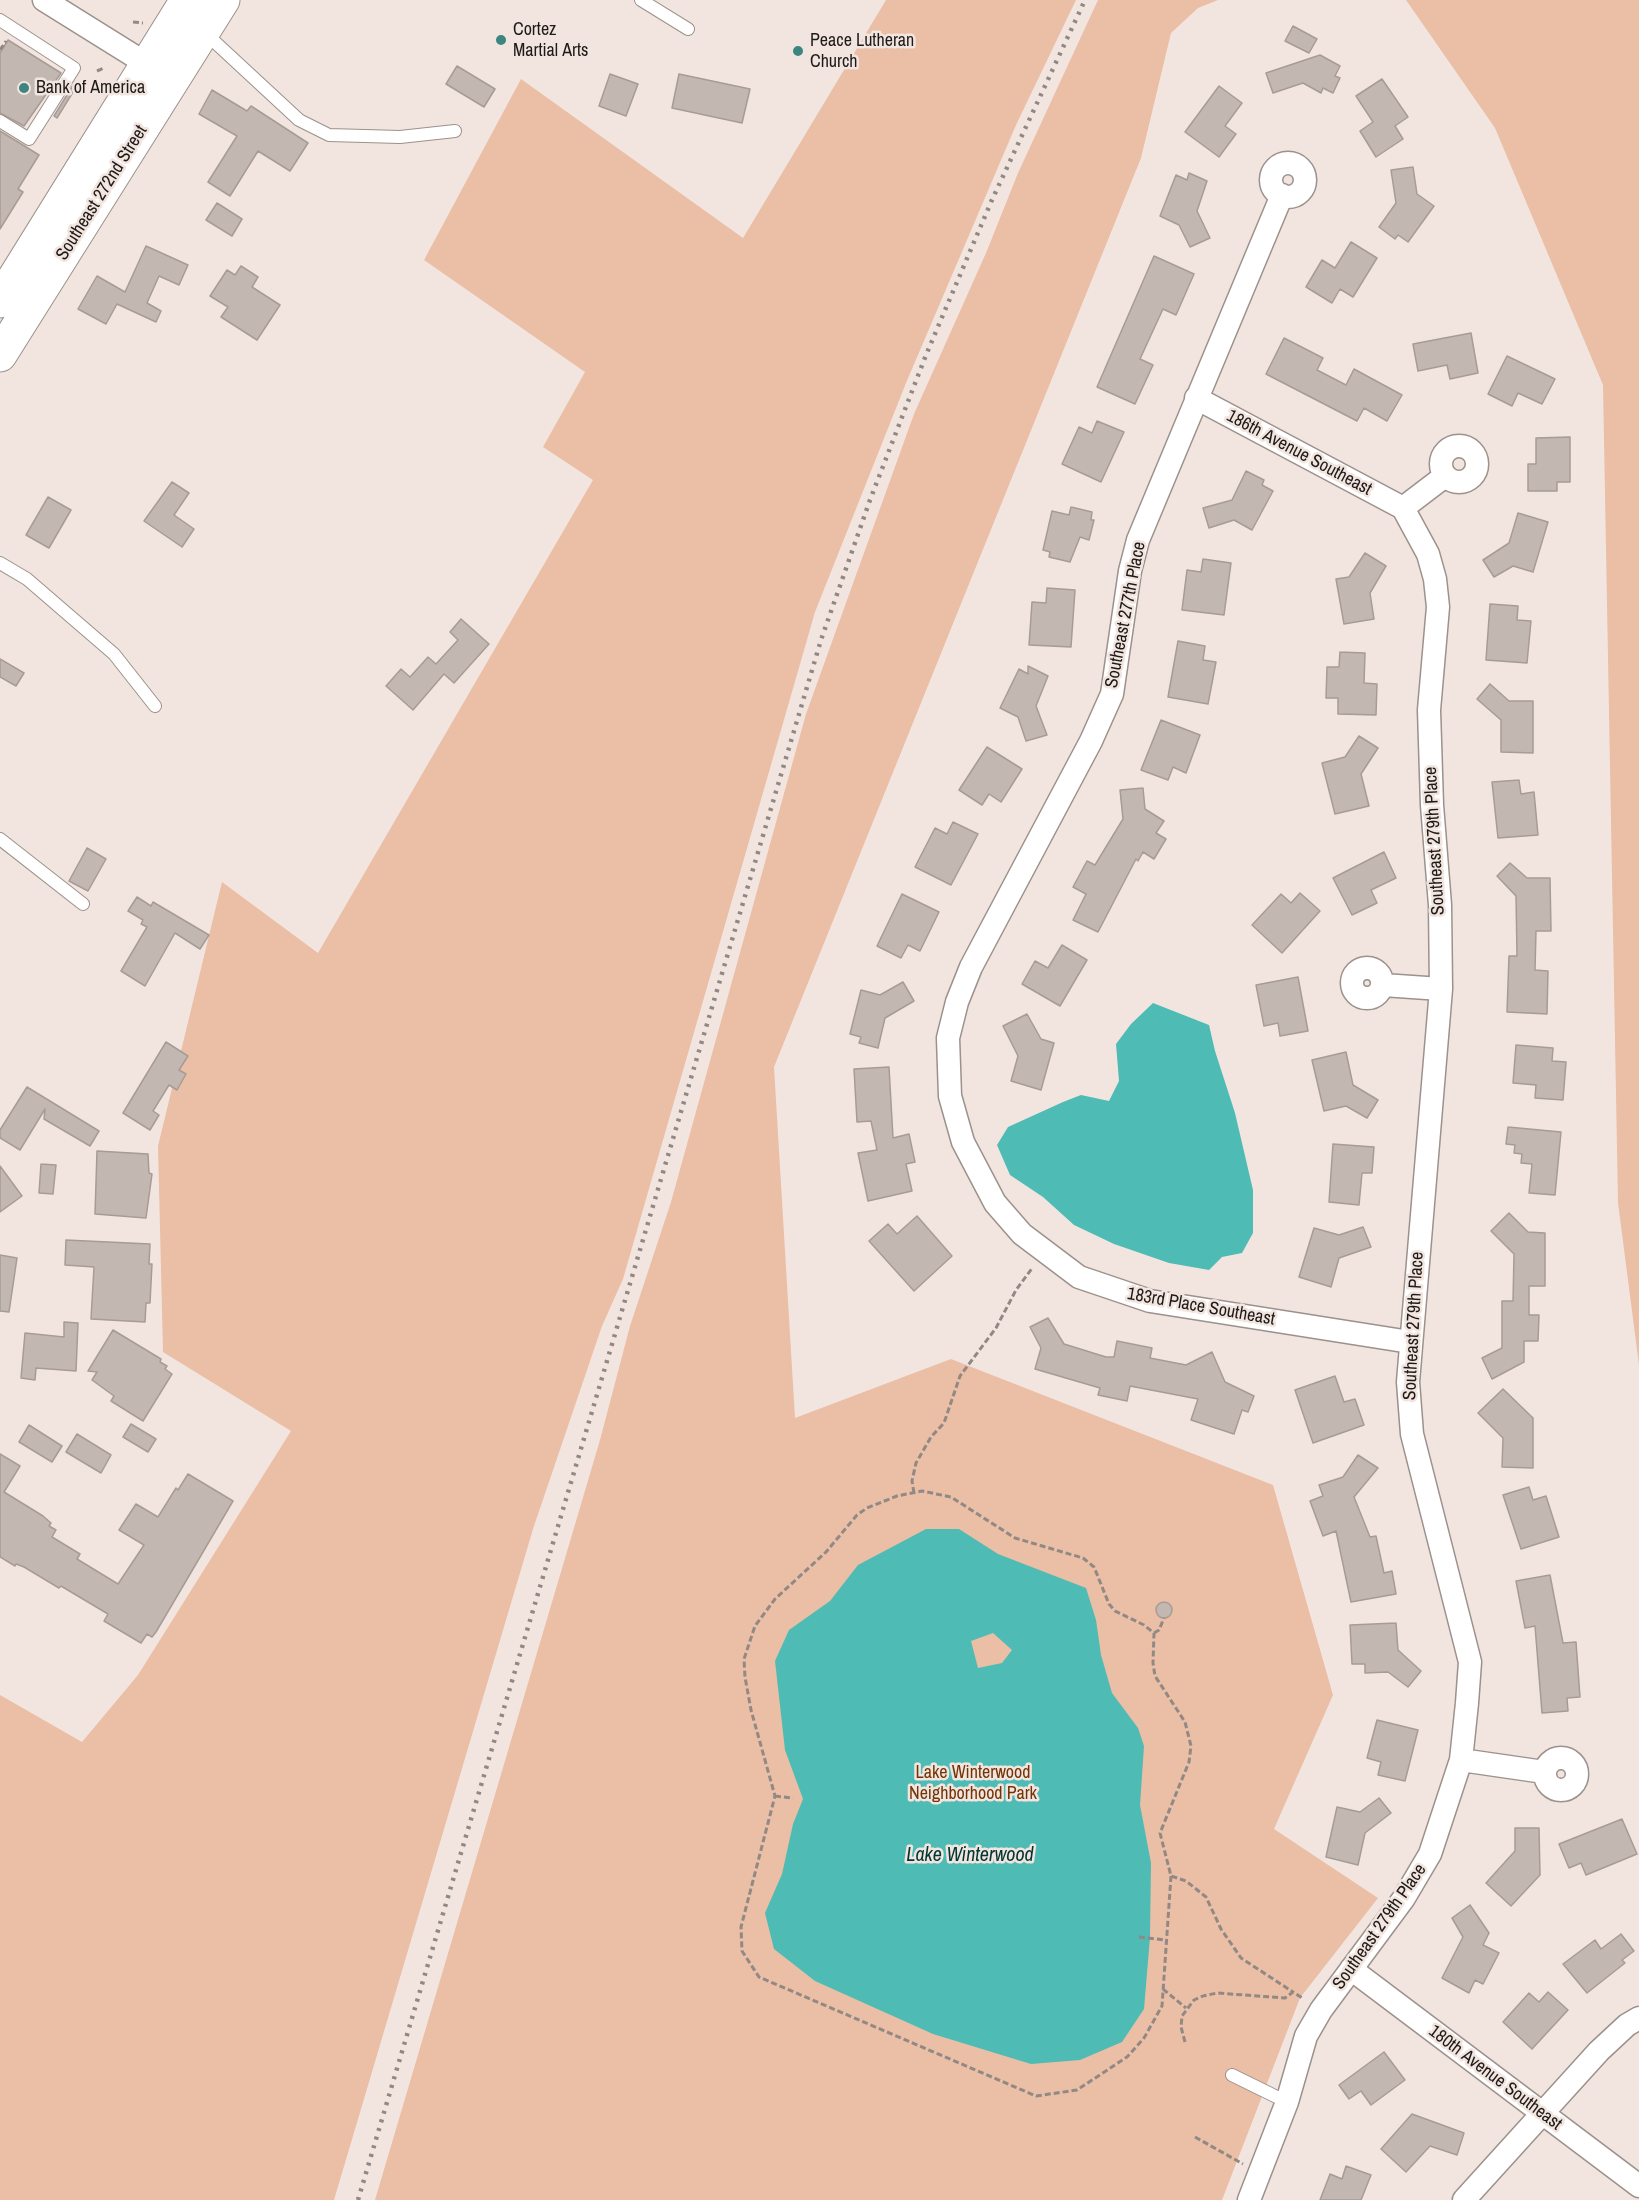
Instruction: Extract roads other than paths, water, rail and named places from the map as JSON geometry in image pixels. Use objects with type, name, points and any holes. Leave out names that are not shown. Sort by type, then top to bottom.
[{"type":"main road","name":"Southeast 272nd Street","points":[[0,355],[159,72],[187,0]]},
{"type":"main road","name":"Southeast 272nd Street","points":[[0,301],[159,72],[203,31],[223,0]]},
{"type":"street","points":[[44,0],[159,72]]},
{"type":"street","name":"Southeast 277th Place","points":[[950,1096],[948,1038],[957,1002],[971,967],[1091,741],[1112,694],[1130,571],[1138,540],[1282,195]]},
{"type":"street","name":"186th Avenue Southeast","points":[[1196,398],[1403,508]]},
{"type":"street","points":[[1403,508],[1445,476]]},
{"type":"street","name":"Southeast 279th Place","points":[[1249,2200],[1287,2102],[1306,2036],[1321,2010],[1404,1898],[1430,1854],[1461,1760],[1470,1662],[1412,1434],[1408,1382],[1441,989],[1440,905],[1432,805],[1429,710],[1438,607],[1435,579],[1428,554],[1403,508]]},
{"type":"street","points":[[1383,985],[1441,989]]},
{"type":"street","name":"183rd Place Southeast","points":[[950,1096],[963,1142],[994,1203],[1022,1234],[1044,1253],[1079,1277],[1150,1301],[1410,1342]]},
{"type":"street","points":[[1461,1760],[1544,1772]]},
{"type":"street","name":"180th Avenue Southeast","points":[[1351,1969],[1541,2115],[1639,2186]]},
{"type":"street","points":[[1464,2200],[1599,2051],[1627,2025],[1639,2018]]},
{"type":"lane","points":[[641,0],[688,29]]},
{"type":"lane","points":[[0,20],[74,68],[29,139],[0,121]]},
{"type":"lane","points":[[203,31],[298,120],[329,135],[400,137],[455,131]]},
{"type":"lane","points":[[0,563],[27,579],[114,654],[155,706]]},
{"type":"lane","points":[[0,839],[83,904]]},
{"type":"lane","points":[[1233,2075],[1287,2102]]},
{"type":"water","points":[[1153,1003],[1209,1025],[1235,1113],[1253,1190],[1253,1233],[1242,1253],[1222,1257],[1209,1270],[1169,1263],[1114,1244],[1074,1225],[1043,1197],[1010,1175],[997,1145],[1008,1127],[1063,1102],[1081,1095],[1109,1101],[1119,1081],[1116,1044],[1131,1024]]},
{"type":"water","name":"Lake Winterwood","points":[[926,1529],[959,1529],[998,1554],[1086,1588],[1096,1620],[1101,1655],[1112,1693],[1138,1728],[1144,1746],[1140,1805],[1151,1863],[1150,1937],[1144,2009],[1122,2042],[1080,2060],[1031,2064],[933,2034],[815,1981],[774,1949],[765,1913],[782,1874],[793,1824],[803,1799],[785,1750],[775,1661],[789,1630],[830,1601],[858,1565]],"holes":[[[993,1633],[1012,1650],[1002,1663],[978,1668],[971,1641]]]},
{"type":"railway","points":[[358,2200],[821,640],[870,500],[926,355],[991,202],[1085,0]]},
{"type":"place","name":"Cortez Martial Arts","points":[[501,40]]},
{"type":"place","name":"Peace Lutheran Church","points":[[798,51]]},
{"type":"place","name":"Bank of America","points":[[24,88]]},
{"type":"park label","name":"Lake Winterwood Neighborhood Park","points":[[973,1783]]}]
